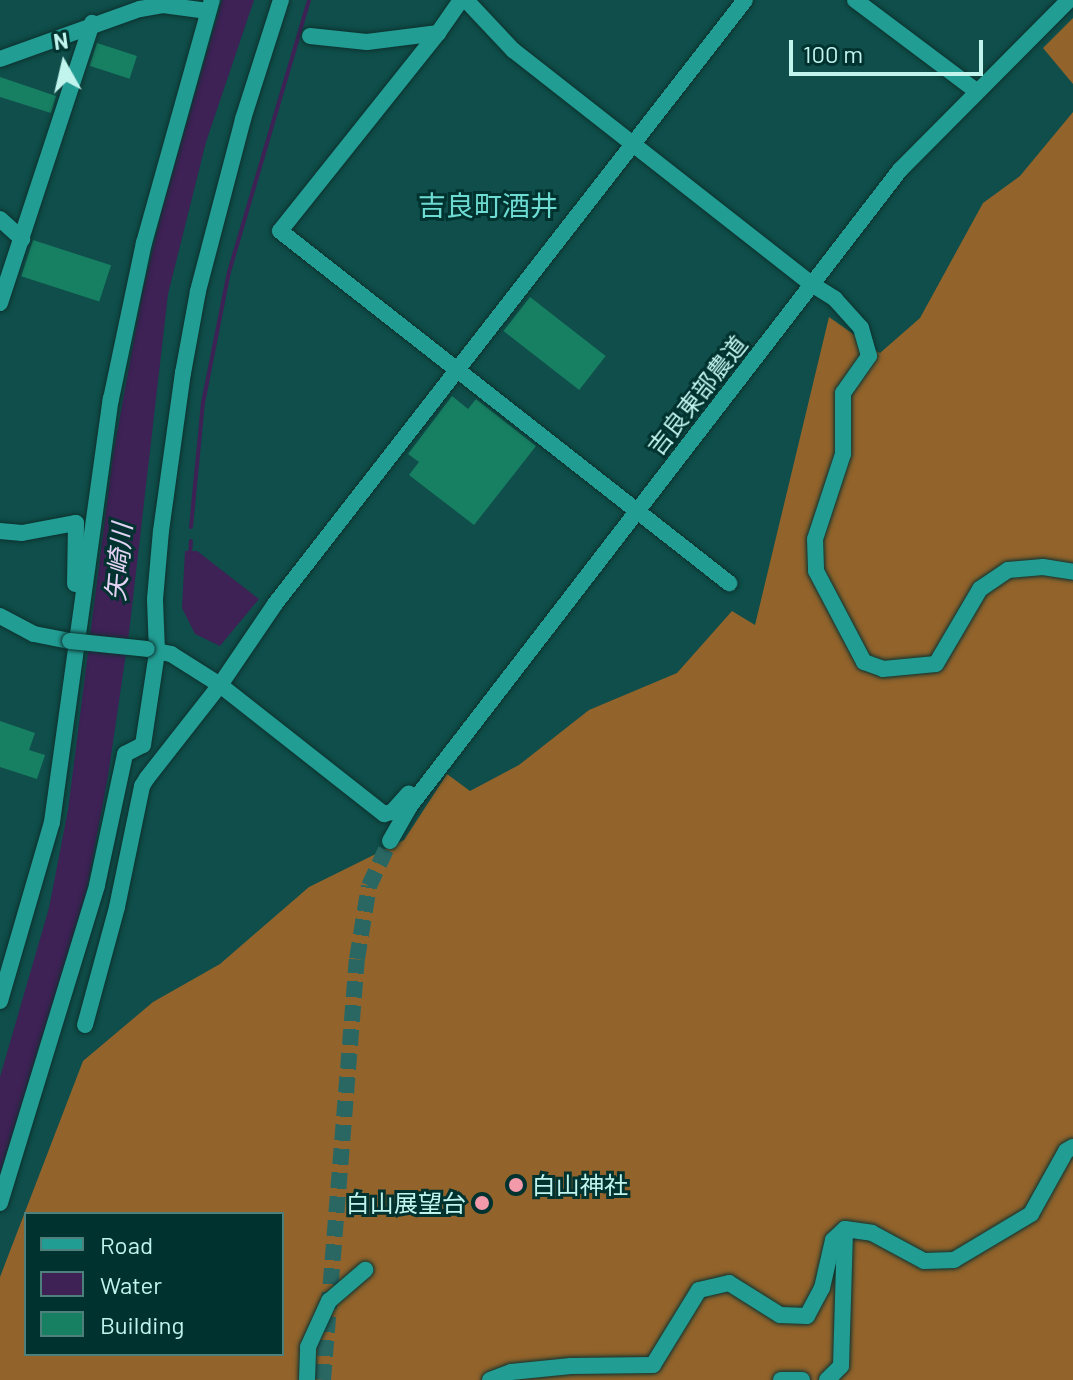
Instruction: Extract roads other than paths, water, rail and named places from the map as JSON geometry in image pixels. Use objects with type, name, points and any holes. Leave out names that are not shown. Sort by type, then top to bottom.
[{"type":"street","points":[[0,1203],[97,885],[125,754],[143,745],[161,531],[193,318],[243,119],[281,0]]},
{"type":"street","points":[[729,583],[280,231],[464,0],[513,50],[632,146],[845,309],[861,328],[867,342],[867,362],[843,393],[843,454],[815,539],[816,571],[864,662],[883,669],[936,664],[980,589],[1008,570],[1043,567],[1073,572]]},
{"type":"street","points":[[85,1025],[117,907],[142,786],[220,685],[275,604],[745,0]]},
{"type":"street","points":[[855,0],[976,91]]},
{"type":"street","name":"吉良東部農道","points":[[390,841],[410,806],[900,170],[1069,0]]},
{"type":"street","points":[[0,59],[92,23],[163,5],[210,6],[140,259],[111,399],[80,600],[63,758],[52,822],[0,1001]]},
{"type":"street","points":[[0,303],[92,23]]},
{"type":"street","points":[[310,36],[367,42],[438,33]]},
{"type":"street","points":[[0,219],[22,239]]},
{"type":"street","points":[[0,531],[22,533],[76,523],[75,592],[80,600]]},
{"type":"street","points":[[0,616],[34,634],[171,654],[220,685],[384,814],[392,812],[423,778],[435,775]]},
{"type":"street","points":[[845,1229],[872,1233],[924,1261],[954,1260],[1031,1214],[1066,1151],[1073,1147]]},
{"type":"street","points":[[490,1380],[511,1372],[571,1366],[653,1365],[699,1290],[729,1283],[780,1315],[807,1316],[822,1288],[833,1240],[845,1229]]},
{"type":"street","points":[[827,1380],[841,1366],[845,1229]]},
{"type":"street","points":[[307,1380],[308,1347],[329,1301],[365,1270]]},
{"type":"street","points":[[781,1380],[802,1380]]},
{"type":"water","name":"矢崎川","points":[[222,0],[254,0],[206,142],[168,294],[129,633],[108,776],[77,943],[0,1185],[0,1077],[49,908],[68,810],[113,455],[142,295],[164,201]]},
{"type":"water","points":[[185,551],[197,551],[259,599],[220,646],[195,634],[182,608]]},
{"type":"waterway","points":[[191,527],[203,403],[229,272],[309,0]]},
{"type":"waterway","points":[[190,554],[191,541]]},
{"type":"tunnel","points":[[323,1380],[357,959],[369,886],[390,841]]},
{"type":"place","name":"白山神社","points":[[516,1185]]},
{"type":"place","name":"白山展望台","points":[[482,1203]]},
{"type":"district","name":"吉良町酒井","points":[[488,205]]}]
